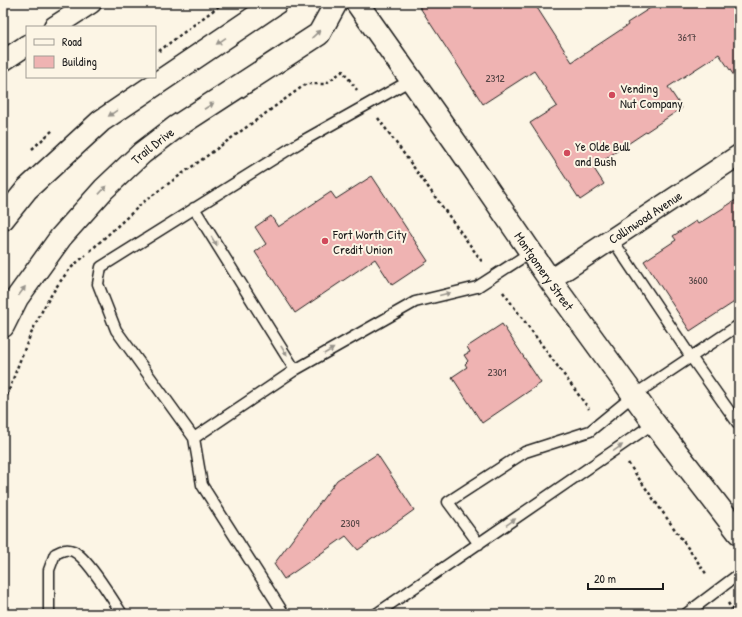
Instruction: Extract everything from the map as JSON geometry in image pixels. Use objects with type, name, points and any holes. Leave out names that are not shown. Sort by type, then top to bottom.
[{"type":"street","points":[[56,26],[90,3]]},
{"type":"street","points":[[242,27],[250,3]]},
{"type":"street","points":[[3,219],[27,189],[101,121],[276,3]]},
{"type":"street","name":"Trail Drive","points":[[3,326],[17,298],[61,237],[104,189],[142,153],[176,127],[319,34],[336,3]]},
{"type":"street","name":"Montgomery Street","points":[[357,3],[532,252],[550,280],[654,423],[739,533]]},
{"type":"street","points":[[3,61],[26,46]]},
{"type":"street","name":"Collinwood Avenue","points":[[550,280],[739,155]]},
{"type":"lane","points":[[284,614],[202,486],[194,438],[116,330],[98,284],[101,267],[299,143],[412,80]]},
{"type":"lane","points":[[194,208],[295,370]]},
{"type":"lane","points":[[612,239],[691,357],[739,425]]},
{"type":"lane","points":[[194,438],[295,370],[415,302],[477,287],[532,252]]},
{"type":"lane","points":[[479,544],[448,502],[525,452],[590,431],[634,395],[739,325]]},
{"type":"lane","points":[[376,614],[654,423]]},
{"type":"lane","points":[[49,614],[49,570],[56,554],[65,549],[74,551],[90,567],[122,614]]},
{"type":"lane","points":[[686,614],[739,574]]},
{"type":"path","points":[[156,53],[223,3]]},
{"type":"path","points":[[343,70],[600,423]]},
{"type":"path","points":[[618,448],[735,614]]},
{"type":"building","points":[[417,3],[534,3],[572,62],[658,3],[739,3],[739,83],[719,54],[668,87],[682,108],[593,167],[604,184],[580,200],[530,123],[557,106],[534,71],[483,104]]},
{"type":"building","points":[[372,176],[428,261],[392,285],[375,259],[295,313],[255,252],[266,244],[255,227],[271,216],[278,227],[331,192],[336,199]]},
{"type":"building","points":[[739,198],[739,299],[690,331],[644,261],[676,240],[673,236],[696,221],[698,224]]},
{"type":"building","points":[[502,324],[541,383],[482,423],[452,377],[467,367],[465,364],[468,361],[464,355],[470,352],[467,347]]},
{"type":"building","points":[[377,454],[414,510],[358,550],[346,536],[284,579],[274,564],[337,480]]},
{"type":"place","name":"Vending Nut Company","points":[[612,95]]},
{"type":"place","name":"Ye Olde Bull and Bush","points":[[567,153]]},
{"type":"place","name":"Fort Worth City Credit Union","points":[[325,241]]}]
